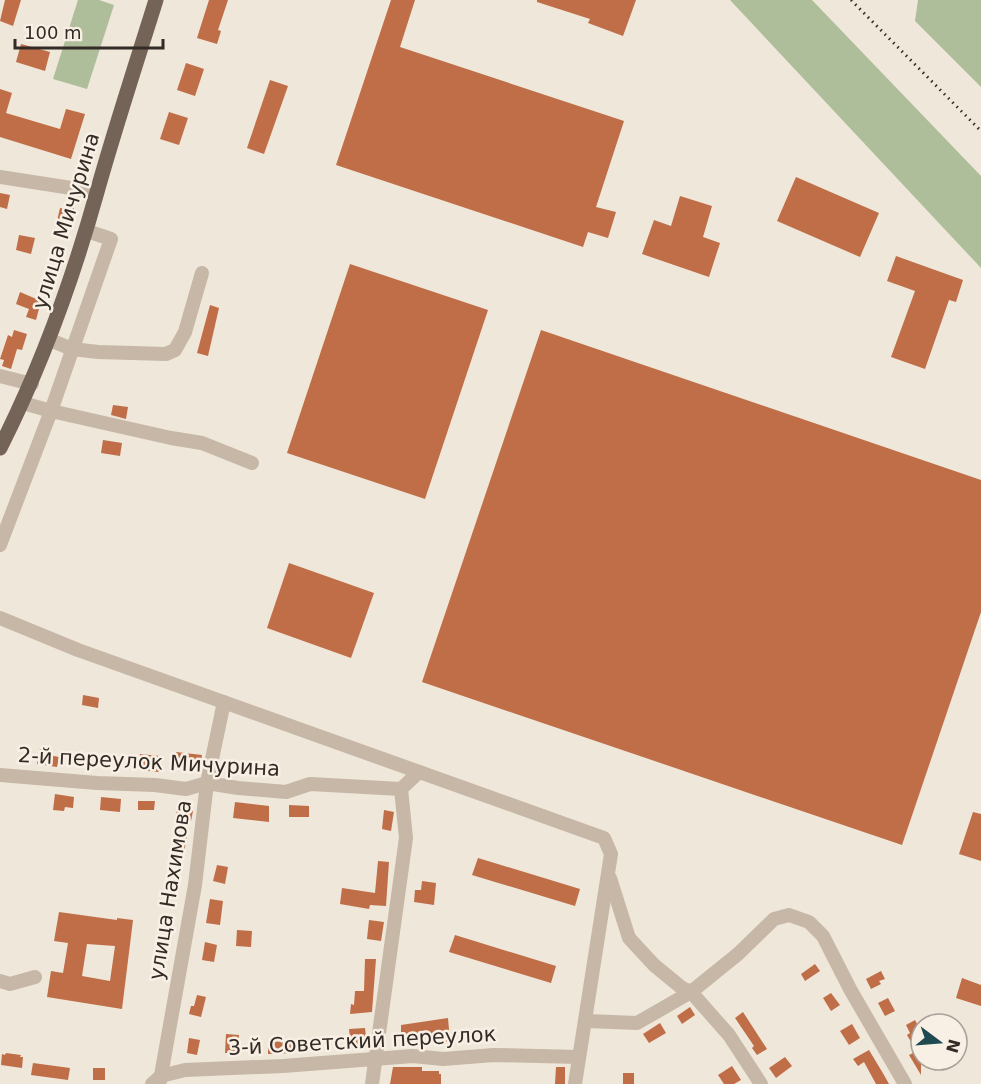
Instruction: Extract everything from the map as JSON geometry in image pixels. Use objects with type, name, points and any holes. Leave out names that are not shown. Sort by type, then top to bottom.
[{"type":"main road","name":"улица Мичурина","points":[[0,448],[32,384],[50,340],[87,231],[156,0]]},
{"type":"street","points":[[0,177],[97,192]]},
{"type":"street","points":[[0,545],[51,411],[111,239],[87,231]]},
{"type":"street","points":[[50,340],[72,349],[98,352],[166,354],[176,350],[185,332],[202,273]]},
{"type":"street","points":[[0,376],[32,384]]},
{"type":"street","points":[[23,403],[171,438],[202,443],[252,464]]},
{"type":"street","points":[[0,618],[78,650],[604,838],[611,854],[609,874],[575,1084]]},
{"type":"street","name":"улица Нахимова","points":[[157,1081],[195,885],[207,783],[224,702]]},
{"type":"street","points":[[372,1084],[406,838],[401,789],[419,772]]},
{"type":"street","name":"2-й переулок Мичурина","points":[[0,775],[186,789],[207,783],[286,792],[310,784],[401,789]]},
{"type":"street","points":[[609,874],[629,938],[654,965],[682,988],[691,992],[729,1035],[761,1084]]},
{"type":"street","points":[[586,1021],[637,1023],[691,992],[738,954],[774,919],[789,915],[809,922],[823,936],[850,989],[905,1084]]},
{"type":"street","points":[[0,981],[10,984],[35,977]]},
{"type":"street","name":"3-й Советский переулок","points":[[157,1081],[185,1070],[283,1066],[375,1058],[413,1056],[443,1059],[494,1055],[579,1056]]},
{"type":"green space","points":[[78,0],[99,0],[114,5],[87,89],[53,79]]},
{"type":"green space","points":[[730,0],[812,0],[981,176],[981,268]]},
{"type":"green space","points":[[918,0],[981,0],[981,87],[915,21]]},
{"type":"building","points":[[5,0],[21,0],[13,26],[0,21]]},
{"type":"building","points":[[209,0],[228,0],[218,30],[221,31],[217,44],[197,38]]},
{"type":"building","points":[[391,0],[415,0],[400,47],[624,121],[596,207],[616,212],[608,238],[588,232],[583,247],[336,165]]},
{"type":"building","points":[[537,0],[636,0],[623,36],[588,23],[590,19],[537,2]]},
{"type":"building","points":[[21,44],[50,52],[45,71],[16,62]]},
{"type":"building","points":[[186,63],[204,69],[195,96],[177,90]]},
{"type":"building","points":[[270,80],[288,86],[264,154],[247,148]]},
{"type":"building","points":[[0,89],[12,93],[6,113],[60,129],[66,109],[85,114],[71,159],[0,137]]},
{"type":"building","points":[[169,112],[188,118],[179,145],[160,139]]},
{"type":"building","points":[[796,177],[879,213],[860,257],[777,221]]},
{"type":"building","points":[[0,193],[10,195],[7,209],[0,207]]},
{"type":"building","points":[[680,196],[712,206],[703,237],[720,243],[709,277],[642,254],[654,220],[671,226]]},
{"type":"building","points":[[66,206],[74,208],[72,224],[57,221],[60,208],[65,209]]},
{"type":"building","points":[[19,235],[35,238],[31,254],[16,250]]},
{"type":"building","points":[[896,256],[963,280],[956,302],[949,300],[925,369],[891,357],[915,291],[887,281]]},
{"type":"building","points":[[350,264],[488,310],[425,499],[287,453]]},
{"type":"building","points":[[20,292],[41,301],[36,320],[26,317],[29,309],[16,304]]},
{"type":"building","points":[[210,305],[219,308],[208,356],[197,353]]},
{"type":"building","points":[[14,330],[27,334],[22,350],[17,349],[11,369],[2,366],[4,360],[0,359],[8,335],[12,337]]},
{"type":"building","points":[[541,330],[981,480],[981,612],[902,845],[422,682]]},
{"type":"building","points":[[113,405],[128,407],[126,419],[111,415]]},
{"type":"building","points":[[103,440],[122,443],[120,456],[101,453]]},
{"type":"building","points":[[289,563],[374,593],[351,658],[267,628]]},
{"type":"building","points":[[83,695],[99,698],[98,708],[82,705]]},
{"type":"building","points":[[40,749],[50,751],[49,755],[59,757],[57,767],[37,764]]},
{"type":"building","points":[[176,752],[202,755],[200,771],[174,768]]},
{"type":"building","points":[[140,754],[160,756],[159,772],[139,770]]},
{"type":"building","points":[[55,794],[74,797],[73,808],[65,807],[64,811],[53,810]]},
{"type":"building","points":[[101,797],[121,799],[120,812],[100,810]]},
{"type":"building","points":[[138,801],[155,801],[154,810],[138,810]]},
{"type":"building","points":[[235,802],[269,806],[269,822],[233,818]]},
{"type":"building","points":[[289,805],[309,806],[309,817],[289,817]]},
{"type":"building","points":[[177,808],[193,811],[191,821],[176,819]]},
{"type":"building","points":[[384,810],[394,812],[391,831],[382,829]]},
{"type":"building","points":[[973,812],[981,814],[981,861],[959,854]]},
{"type":"building","points":[[176,834],[187,836],[184,853],[173,851]]},
{"type":"building","points":[[478,858],[580,889],[575,906],[472,875]]},
{"type":"building","points":[[378,861],[389,862],[386,906],[370,905],[369,909],[340,904],[342,888],[375,893]]},
{"type":"building","points":[[217,865],[228,867],[225,884],[213,881]]},
{"type":"building","points":[[422,881],[436,883],[434,905],[414,902],[415,890],[421,890]]},
{"type":"building","points":[[210,899],[223,901],[220,925],[206,923]]},
{"type":"building","points":[[59,912],[133,920],[122,1009],[47,997],[51,971],[63,973],[68,943],[54,941]],"holes":[[[87,944],[115,946],[110,981],[82,976]]]},
{"type":"building","points":[[369,920],[384,922],[381,941],[367,939]]},
{"type":"building","points":[[237,930],[252,931],[251,947],[236,946]]},
{"type":"building","points":[[455,935],[556,966],[551,983],[449,952]]},
{"type":"building","points":[[205,942],[217,945],[214,962],[202,960]]},
{"type":"building","points":[[365,959],[376,959],[372,1012],[350,1014],[351,1004],[354,1005],[355,991],[364,991]]},
{"type":"building","points":[[815,964],[820,971],[805,981],[801,974]]},
{"type":"building","points":[[881,971],[885,979],[879,981],[881,984],[871,989],[866,979]]},
{"type":"building","points":[[962,978],[981,985],[981,1006],[956,998]]},
{"type":"building","points":[[831,993],[840,1005],[831,1011],[823,998]]},
{"type":"building","points":[[197,995],[206,997],[201,1017],[189,1014]]},
{"type":"building","points":[[888,998],[895,1011],[885,1016],[878,1003]]},
{"type":"building","points":[[690,1007],[695,1015],[682,1024],[677,1016]]},
{"type":"building","points":[[743,1012],[767,1049],[757,1055],[752,1048],[754,1046],[735,1018]]},
{"type":"building","points":[[448,1018],[450,1041],[436,1043],[436,1036],[406,1038],[406,1033],[401,1033],[401,1025]]},
{"type":"building","points":[[660,1023],[666,1033],[649,1043],[643,1034]]},
{"type":"building","points":[[852,1024],[860,1038],[849,1045],[840,1031]]},
{"type":"building","points":[[365,1028],[367,1046],[351,1047],[349,1029]]},
{"type":"building","points":[[226,1034],[239,1035],[238,1053],[225,1053]]},
{"type":"building","points":[[189,1038],[200,1040],[197,1055],[187,1053]]},
{"type":"building","points":[[291,1041],[292,1053],[268,1054],[268,1042]]},
{"type":"building","points":[[869,1050],[889,1084],[876,1084],[864,1062],[858,1066],[853,1059]]},
{"type":"building","points":[[2,1054],[21,1055],[20,1057],[23,1057],[22,1068],[1,1065]]},
{"type":"building","points":[[785,1057],[792,1066],[776,1078],[769,1068]]},
{"type":"building","points":[[33,1063],[70,1068],[68,1080],[31,1075]]},
{"type":"building","points":[[732,1066],[741,1080],[734,1084],[724,1084],[718,1075]]},
{"type":"building","points":[[393,1067],[422,1067],[422,1071],[439,1071],[441,1084],[390,1084]]},
{"type":"building","points":[[556,1067],[565,1067],[565,1084],[555,1084]]},
{"type":"building","points":[[93,1068],[105,1068],[105,1080],[93,1080]]},
{"type":"building","points":[[623,1073],[634,1073],[634,1084],[623,1084]]},
{"type":"railway","points":[[851,0],[981,131]]}]
